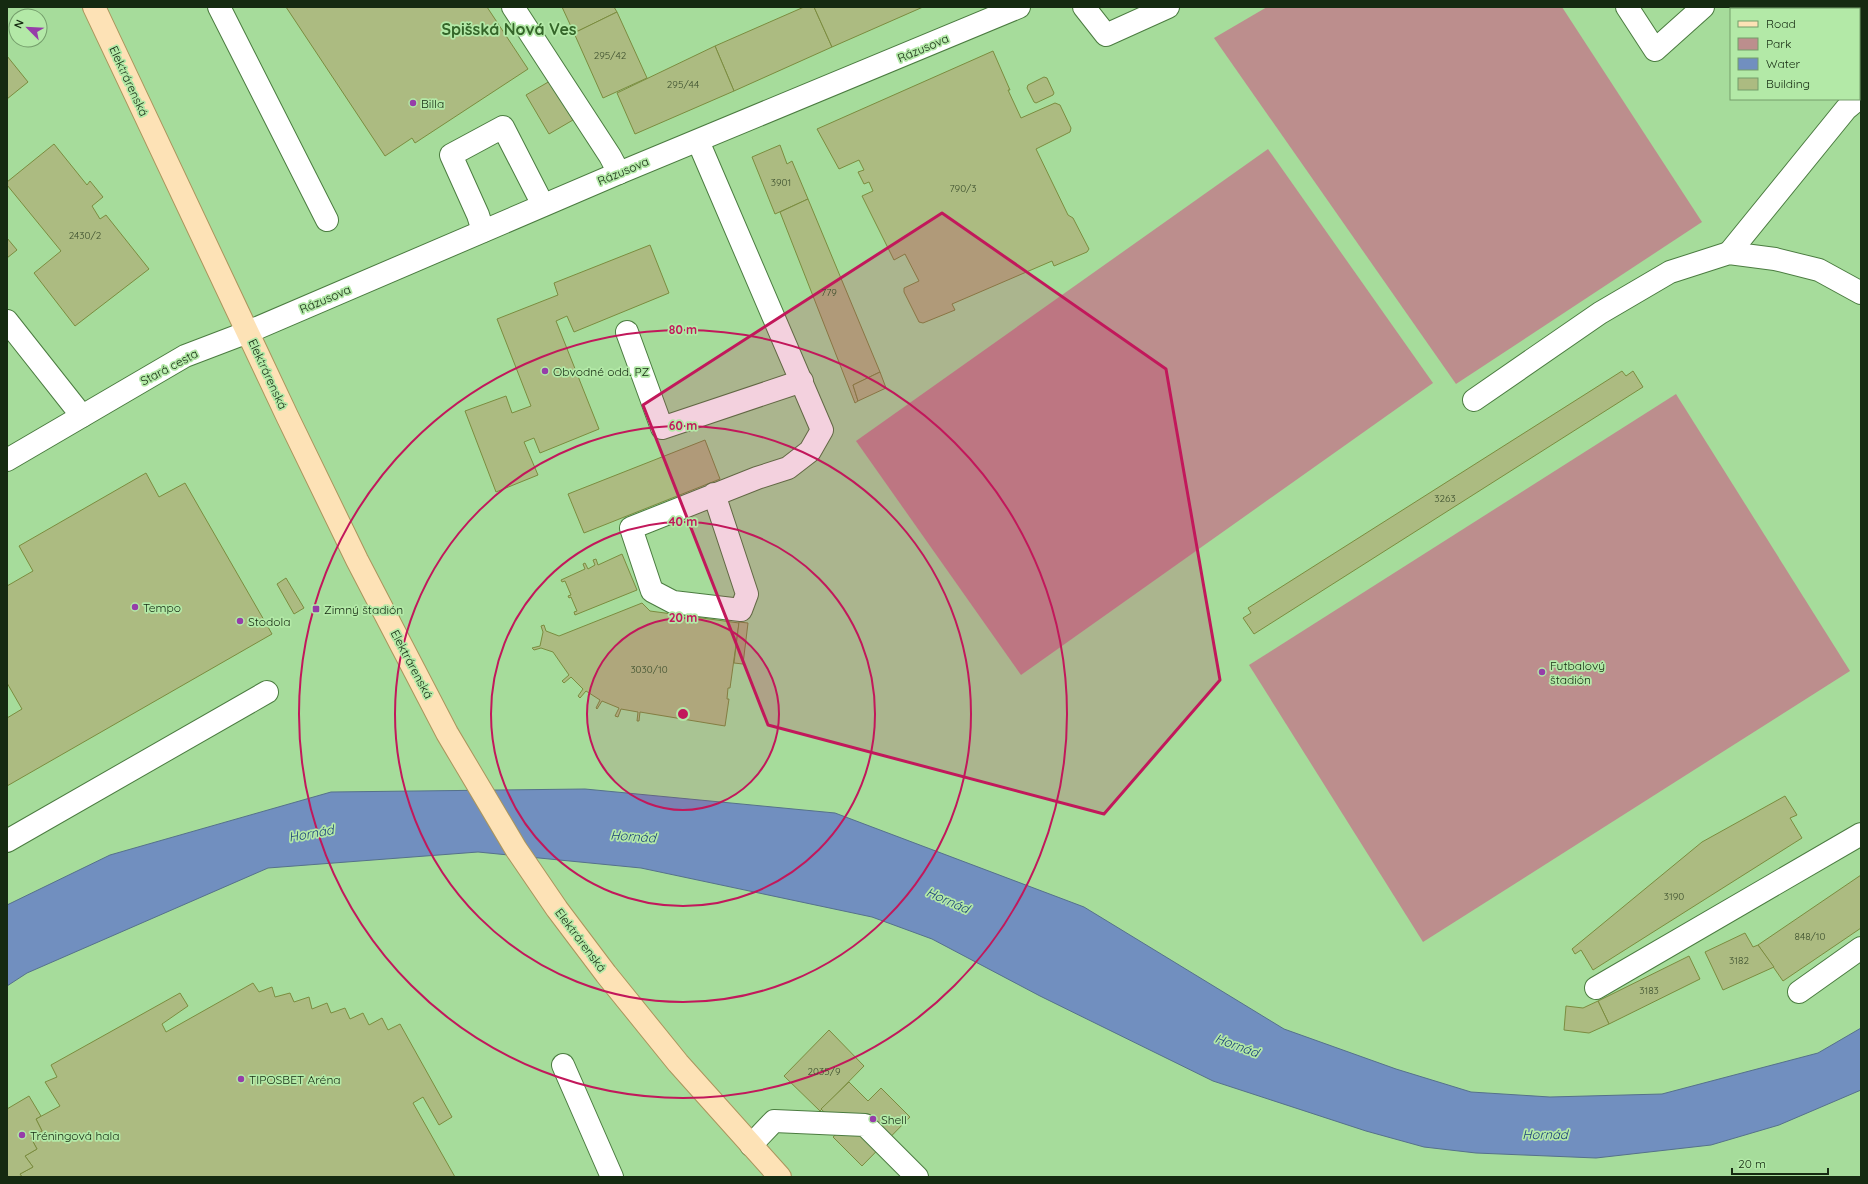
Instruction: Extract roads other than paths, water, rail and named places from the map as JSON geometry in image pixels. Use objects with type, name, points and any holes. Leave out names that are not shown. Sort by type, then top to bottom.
[{"type":"main road","name":"Elektrárenská","points":[[94,7],[357,560],[447,733],[516,849],[557,909],[606,974],[678,1063],[751,1145],[775,1176]]},
{"type":"street","points":[[218,7],[328,220]]},
{"type":"street","points":[[513,7],[610,156],[619,173]]},
{"type":"street","points":[[1084,7],[1106,35],[1168,7]]},
{"type":"street","points":[[1627,7],[1656,50],[1704,7]]},
{"type":"street","name":"Rázusova","points":[[248,332],[543,205],[698,141],[1005,10]]},
{"type":"street","points":[[1729,253],[1846,109],[1857,100]]},
{"type":"street","points":[[483,231],[478,215],[451,155],[503,127],[543,205]]},
{"type":"street","points":[[698,141],[822,430],[810,451],[788,468],[714,494],[631,528],[652,591],[673,602],[741,610],[747,594],[714,494]]},
{"type":"street","points":[[1474,400],[1600,313],[1670,272],[1729,253],[1775,259],[1819,270],[1861,293]]},
{"type":"street","points":[[7,321],[82,416],[7,460]]},
{"type":"street","name":"Stará cesta","points":[[82,416],[185,356],[248,332]]},
{"type":"street","points":[[627,332],[662,428],[802,382]]},
{"type":"street","points":[[7,841],[267,692]]},
{"type":"street","points":[[1596,988],[1861,834]]},
{"type":"street","points":[[1799,992],[1861,948]]},
{"type":"street","points":[[563,1065],[612,1177]]},
{"type":"street","points":[[751,1145],[774,1121],[865,1125],[917,1177]]},
{"type":"water","name":"Hornád","points":[[585,789],[835,813],[1084,907],[1284,1029],[1396,1069],[1471,1092],[1550,1097],[1662,1094],[1818,1053],[1861,1028],[1861,1090],[1779,1125],[1711,1145],[1596,1158],[1476,1153],[1424,1147],[1366,1131],[1213,1081],[1040,996],[932,939],[872,917],[641,868],[478,852],[268,868],[27,973],[7,986],[7,905],[110,855],[331,792]]},
{"type":"place","name":"Billa","points":[[413,103]]},
{"type":"place","name":"Obvodné odd. PZ","points":[[545,371]]},
{"type":"place","name":"Tempo","points":[[135,607]]},
{"type":"place","name":"Zimný štadión","points":[[316,609]]},
{"type":"place","name":"Stodola","points":[[240,621]]},
{"type":"place","name":"Futbalový štadión","points":[[1542,672]]},
{"type":"place","name":"TIPOSBET Aréna","points":[[241,1079]]},
{"type":"place","name":"Shell","points":[[873,1119]]},
{"type":"place","name":"Tréningová hala","points":[[22,1135]]},
{"type":"district","name":"Spišská Nová Ves","points":[[509,29]]}]
